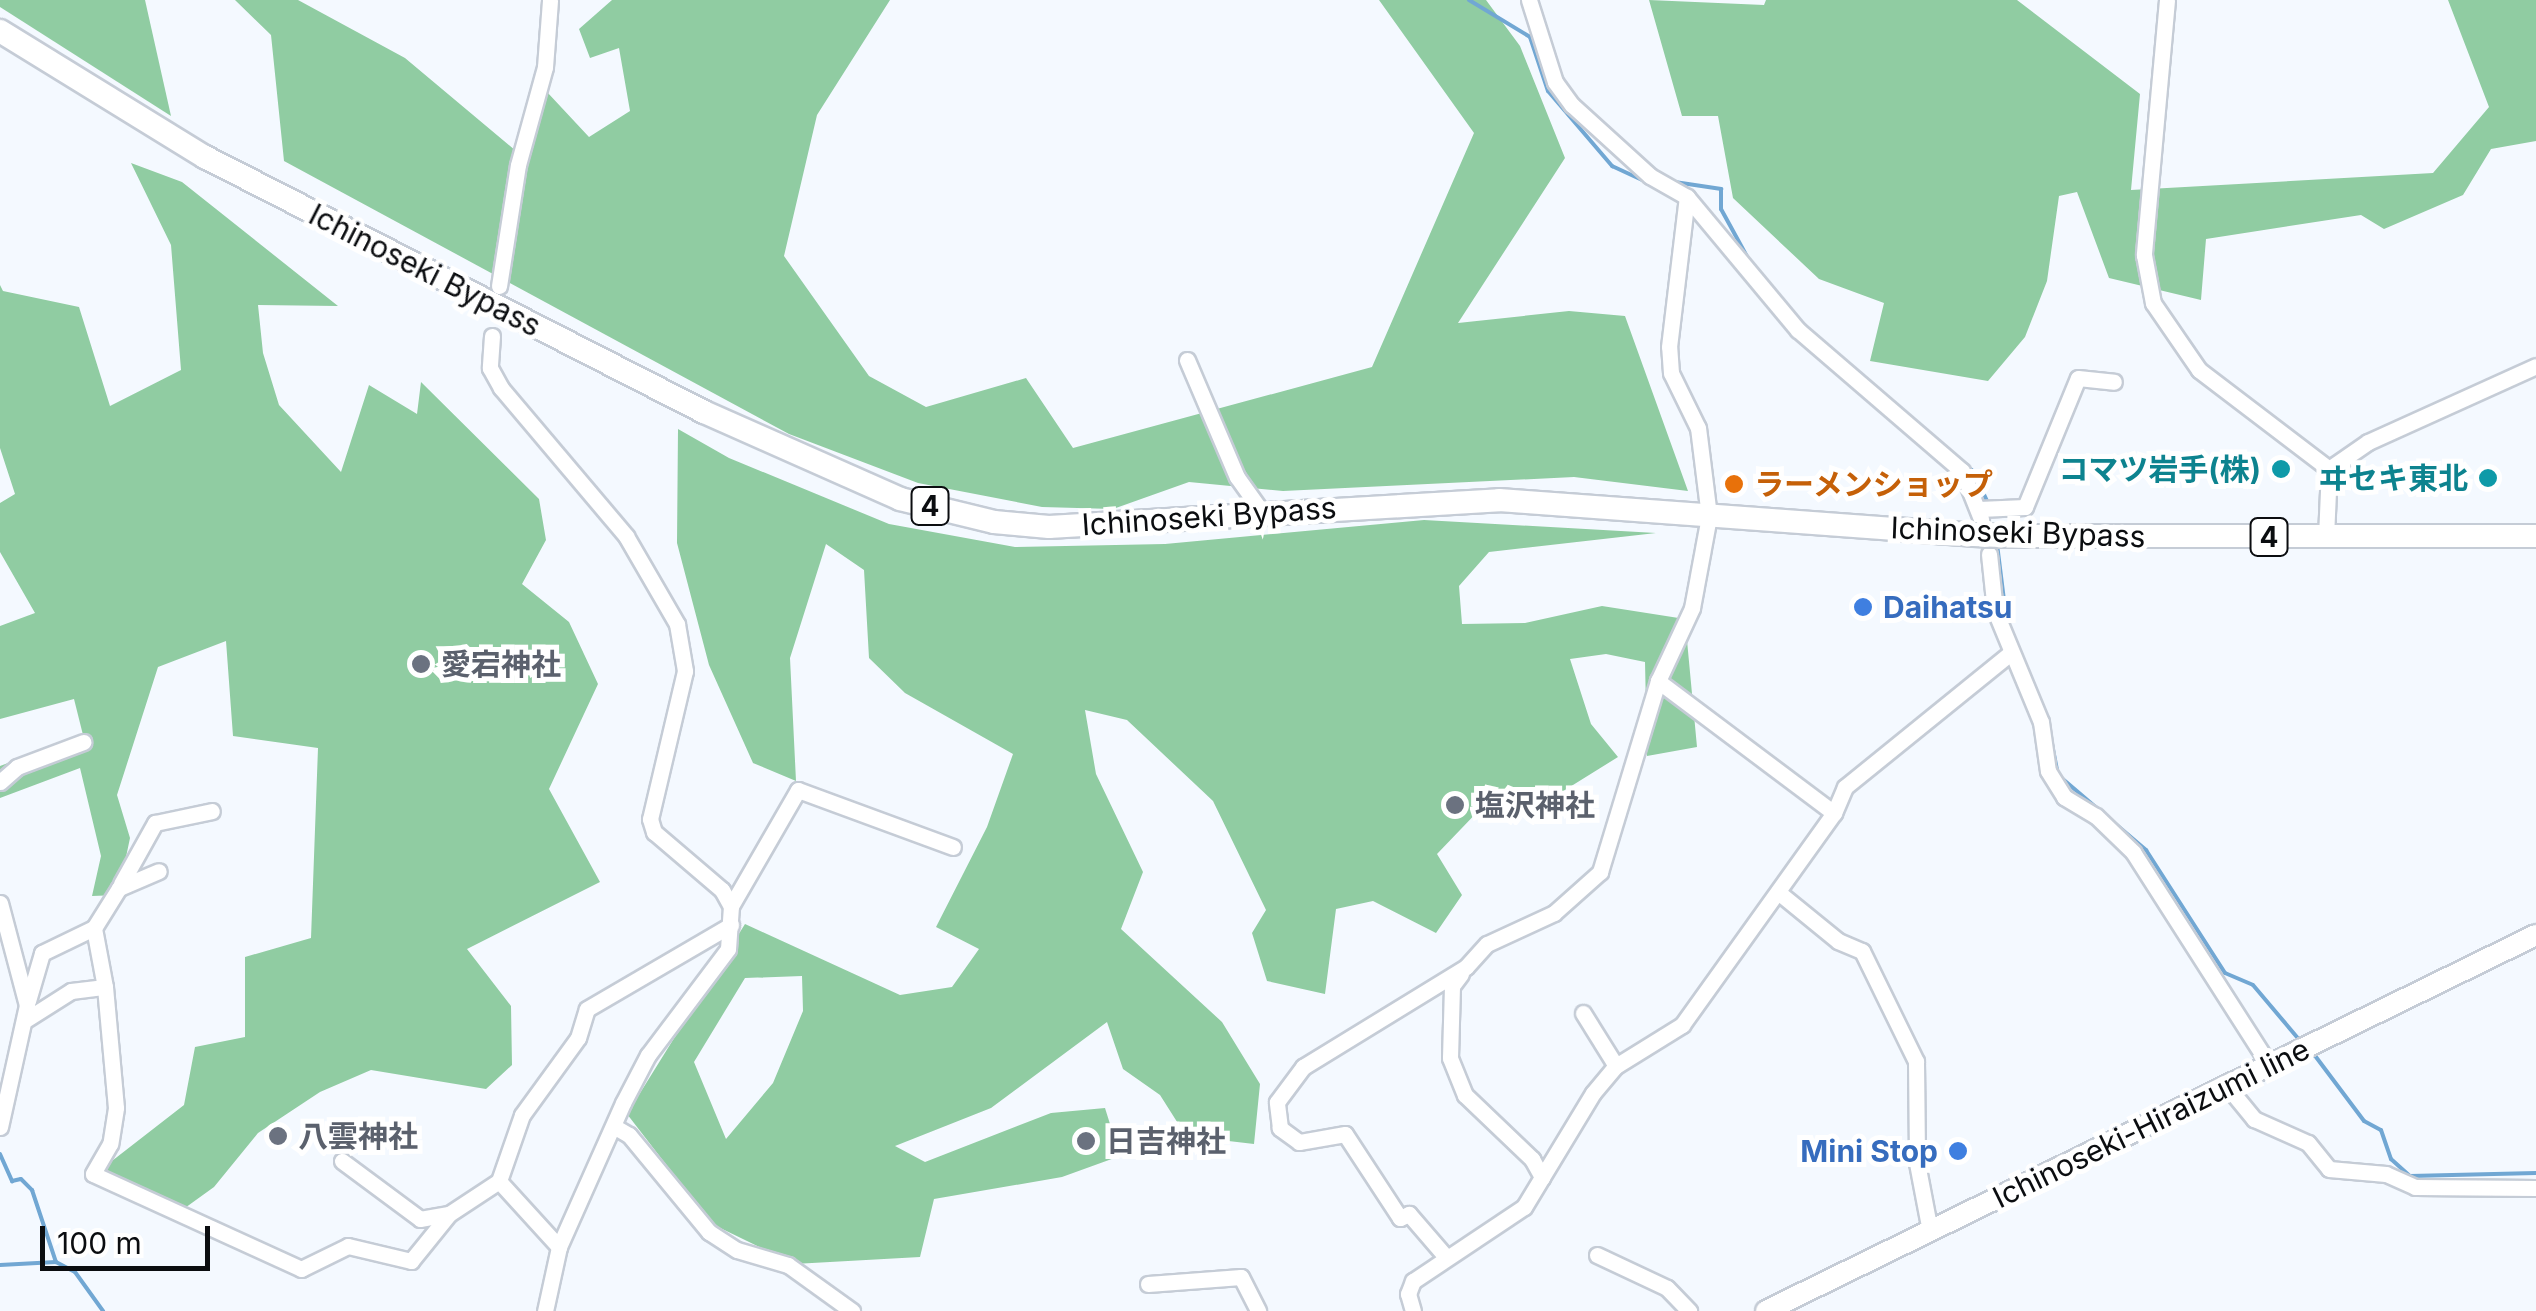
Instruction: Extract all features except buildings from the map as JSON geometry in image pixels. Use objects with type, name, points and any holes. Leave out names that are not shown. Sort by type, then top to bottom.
[{"type":"highway","name":"Ichinoseki Bypass","points":[[0,31],[205,157],[704,412],[900,499],[994,522],[1050,526],[1499,500],[1709,516],[1978,521],[1995,545],[2536,536]]},
{"type":"main road","name":"Ichinoseki-Hiraizumi line","points":[[1766,1311],[2536,935]]},
{"type":"street","points":[[498,286],[518,165],[545,67],[550,0]]},
{"type":"street","points":[[1529,0],[1555,82],[1654,179],[1688,196],[1798,330],[1962,471],[1978,521],[2025,507],[2078,378],[2114,382]]},
{"type":"street","points":[[2168,0],[2144,255],[2153,304],[2199,370],[2330,469]]},
{"type":"street","points":[[1542,1177],[1532,1159],[1465,1095],[1450,1058],[1452,986],[1487,944],[1554,913],[1600,872],[1658,680],[1692,608],[1709,516],[1698,428],[1671,372],[1669,347],[1688,196]]},
{"type":"street","points":[[492,336],[490,368],[501,388],[626,536],[677,624],[685,671],[650,819],[654,832],[722,890],[730,906],[728,949],[648,1055],[559,1246],[545,1311]]},
{"type":"street","points":[[1187,360],[1237,477],[1262,512]]},
{"type":"street","points":[[2330,469],[2368,442],[2536,366]]},
{"type":"street","points":[[2326,537],[2330,469]]},
{"type":"street","points":[[1995,545],[2008,655],[2029,692],[2048,771],[2064,798],[2096,816],[2133,852],[2269,1065]]},
{"type":"street","points":[[1413,1311],[1408,1294],[1413,1282],[1446,1257],[1508,1221],[1616,1066],[1682,1025],[1834,812],[1845,787],[1884,750],[2008,655]]},
{"type":"street","points":[[1658,680],[1834,812]]},
{"type":"street","points":[[0,782],[17,767],[83,742]]},
{"type":"street","points":[[730,906],[798,790],[953,847]]},
{"type":"street","points":[[0,1127],[42,954],[94,928],[155,824],[212,811]]},
{"type":"street","points":[[119,888],[159,870]]},
{"type":"street","points":[[1778,892],[1838,941],[1862,951],[1916,1060],[1916,1164],[1930,1231]]},
{"type":"street","points":[[0,904],[27,1012]]},
{"type":"street","points":[[94,928],[105,987],[116,1108],[110,1144],[93,1174],[301,1270],[348,1246],[411,1261],[448,1214],[499,1181],[522,1115],[578,1038],[587,1009],[731,925]]},
{"type":"street","points":[[1446,1257],[1408,1214],[1400,1218],[1345,1134],[1299,1142],[1276,1120],[1277,1102],[1303,1068],[1466,967]]},
{"type":"street","points":[[27,1012],[72,990],[105,987]]},
{"type":"street","points":[[1583,1012],[1616,1066]]},
{"type":"street","points":[[2227,1086],[2254,1119],[2308,1143],[2329,1169],[2386,1174],[2415,1187],[2536,1188]]},
{"type":"street","points":[[615,1127],[629,1135],[709,1232],[737,1250],[788,1265],[852,1311]]},
{"type":"street","points":[[342,1161],[420,1220],[448,1214]]},
{"type":"street","points":[[499,1181],[559,1246]]},
{"type":"street","points":[[1597,1255],[1668,1288],[1689,1311]]},
{"type":"street","points":[[1148,1284],[1241,1276],[1258,1311]]},
{"type":"green space","points":[[0,0],[145,0],[171,116],[0,7]]},
{"type":"green space","points":[[235,0],[298,0],[405,58],[522,156],[547,92],[589,137],[630,111],[619,48],[590,58],[579,29],[612,0],[890,0],[817,115],[784,256],[869,376],[926,407],[1026,378],[1073,448],[1372,367],[1474,133],[1379,0],[1486,0],[1520,46],[1565,158],[1458,323],[1569,311],[1625,316],[1688,491],[1574,477],[1283,491],[1189,482],[1113,509],[1042,507],[918,483],[789,434],[284,161],[271,35]]},
{"type":"green space","points":[[1649,0],[1764,5],[1766,0],[2017,0],[2140,94],[2131,190],[2433,173],[2489,107],[2448,0],[2536,0],[2536,141],[2491,149],[2463,195],[2384,229],[2361,215],[2206,239],[2201,300],[2109,278],[2077,192],[2059,196],[2047,281],[2025,337],[1988,381],[1870,361],[1884,303],[1819,279],[1733,198],[1718,116],[1682,116]]},
{"type":"green space","points":[[131,163],[182,182],[338,306],[258,305],[263,353],[279,405],[341,472],[369,385],[417,414],[421,382],[539,499],[546,540],[522,584],[569,622],[598,684],[549,789],[600,882],[467,949],[511,1006],[512,1065],[486,1089],[371,1070],[320,1092],[258,1133],[214,1187],[171,1218],[99,1171],[184,1105],[195,1047],[245,1037],[245,957],[311,938],[318,748],[233,736],[226,641],[158,667],[117,795],[130,838],[118,895],[92,896],[101,856],[80,768],[0,798],[0,766],[83,735],[74,699],[0,719],[0,626],[35,613],[0,552],[0,503],[15,494],[0,448],[0,285],[3,291],[79,307],[110,406],[181,370],[171,245]]},
{"type":"green space","points":[[678,429],[729,458],[889,524],[1015,547],[1165,544],[1424,520],[1656,533],[1489,552],[1459,586],[1462,624],[1525,623],[1602,606],[1685,619],[1697,747],[1647,756],[1645,662],[1606,654],[1570,659],[1591,724],[1618,757],[1536,808],[1484,805],[1437,854],[1462,895],[1436,933],[1373,901],[1336,909],[1325,994],[1267,981],[1252,933],[1266,910],[1213,801],[1127,720],[1085,710],[1096,774],[1143,872],[1121,929],[1222,1022],[1260,1084],[1254,1144],[1186,1136],[1160,1095],[1123,1069],[1107,1022],[991,1108],[895,1146],[925,1162],[1051,1113],[1105,1108],[1120,1156],[1062,1177],[934,1199],[920,1257],[794,1264],[712,1224],[627,1114],[745,924],[900,995],[952,987],[979,949],[936,927],[987,827],[1013,754],[905,693],[869,658],[864,570],[826,544],[790,658],[796,781],[753,763],[709,665],[677,543]],"holes":[[[802,976],[803,1011],[773,1083],[726,1139],[694,1062],[745,978]]]},
{"type":"waterway","points":[[1469,0],[1530,37],[1548,91],[1612,166],[1655,186]]},
{"type":"waterway","points":[[1668,181],[1721,189],[1721,209],[1750,262]]},
{"type":"waterway","points":[[1933,437],[1973,471],[1989,505]]},
{"type":"waterway","points":[[1997,544],[2007,624]]},
{"type":"waterway","points":[[2027,668],[2047,719]]},
{"type":"waterway","points":[[2049,729],[2058,775],[2146,850],[2225,973],[2253,985],[2297,1037]]},
{"type":"waterway","points":[[2316,1057],[2364,1121],[2381,1130],[2391,1159],[2410,1176],[2536,1173]]},
{"type":"waterway","points":[[0,1154],[12,1181],[21,1179],[32,1190],[56,1262]]},
{"type":"waterway","points":[[0,1265],[56,1262],[75,1272],[103,1311]]},
{"type":"place","name":"コマツ岩手(株)","points":[[2281,469]]},
{"type":"place","name":"ヰセキ東北","points":[[2488,478]]},
{"type":"place","name":"ラーメンショップ","points":[[1734,484]]},
{"type":"place","name":"Daihatsu","points":[[1863,607]]},
{"type":"place","name":"愛宕神社","points":[[421,664]]},
{"type":"place","name":"塩沢神社","points":[[1455,805]]},
{"type":"place","name":"八雲神社","points":[[278,1136]]},
{"type":"place","name":"日吉神社","points":[[1086,1141]]},
{"type":"place","name":"Mini Stop","points":[[1958,1151]]}]
